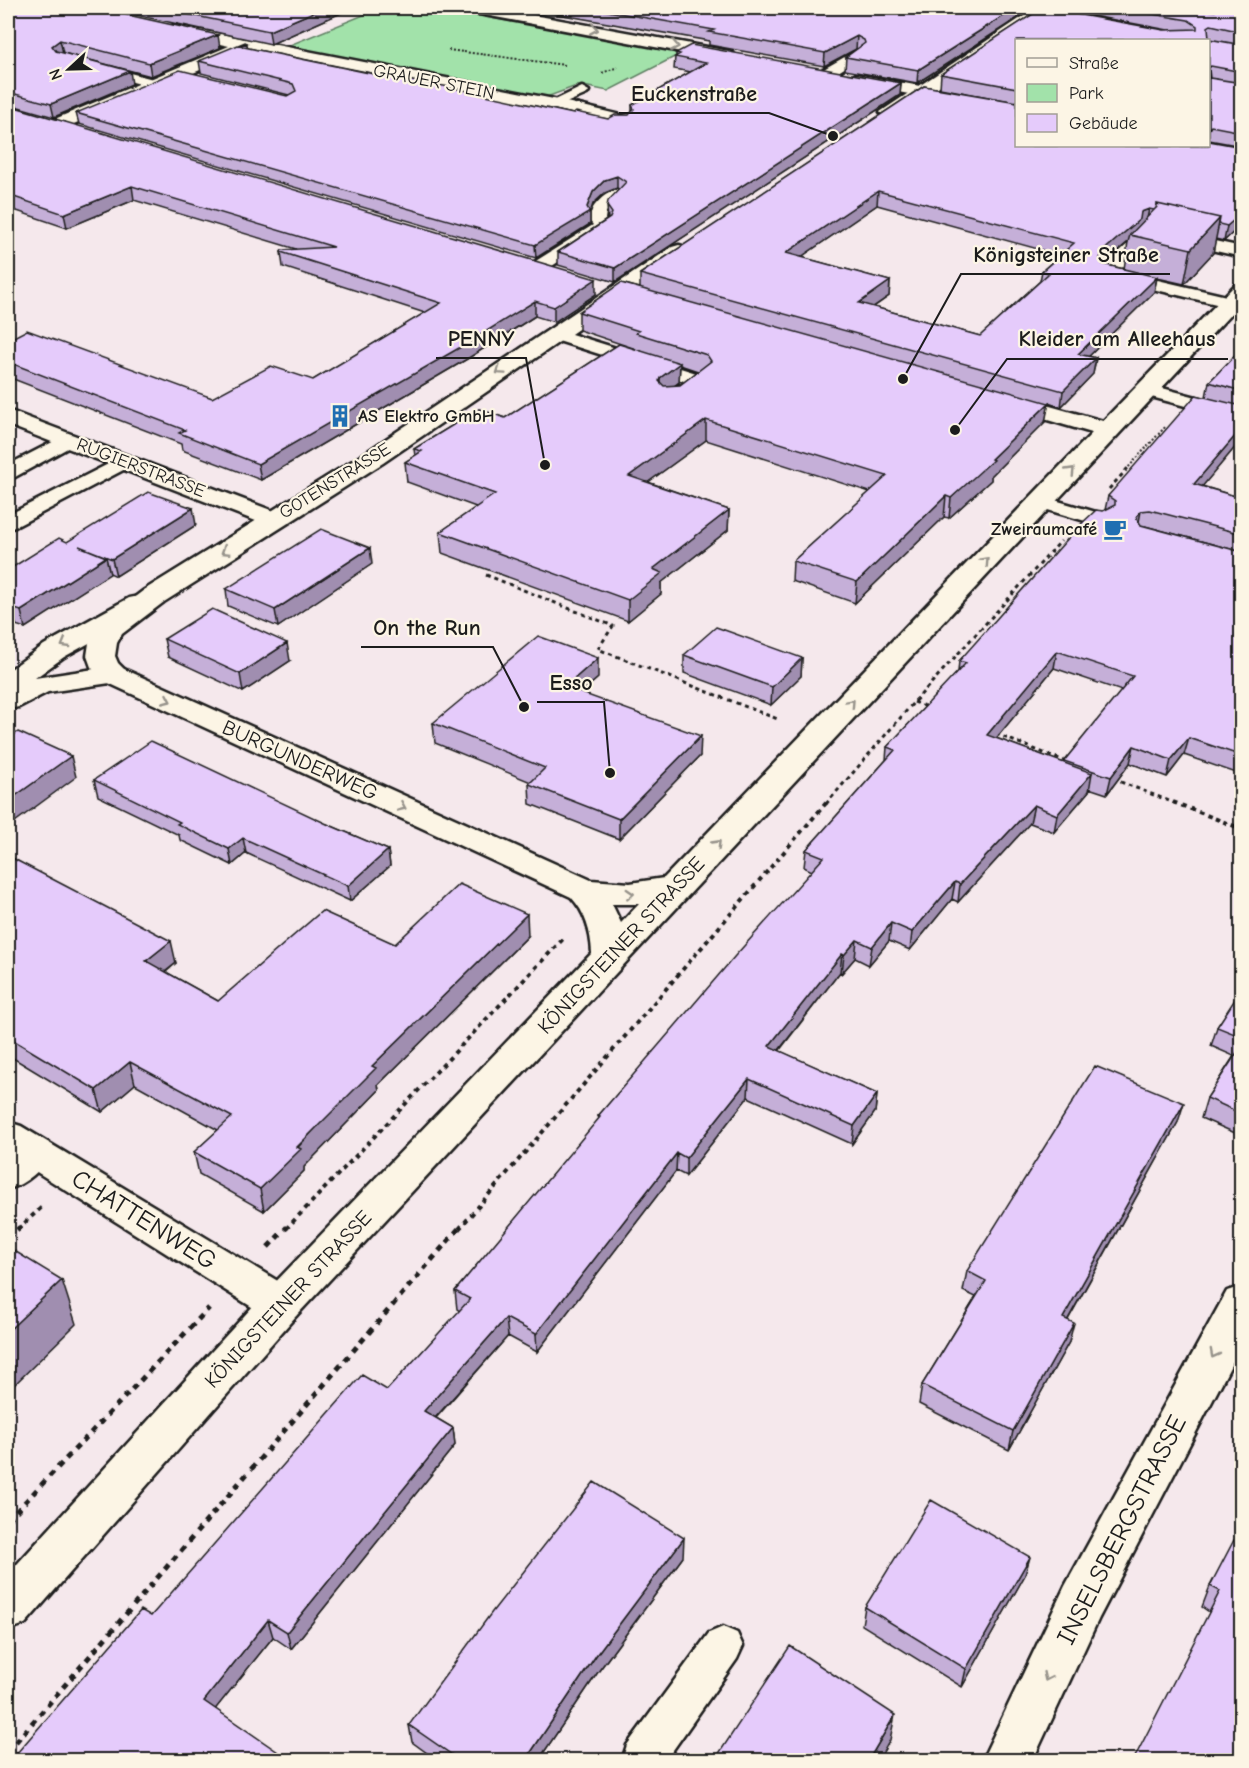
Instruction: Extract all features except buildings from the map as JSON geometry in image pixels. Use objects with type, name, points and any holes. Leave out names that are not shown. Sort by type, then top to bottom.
[{"type":"main road","points":[[474,8],[750,59]]},
{"type":"main road","points":[[877,120],[1042,10],[1060,17]]},
{"type":"main road","name":"GRAUER STEIN","points":[[163,28],[244,46],[554,104],[623,121]]},
{"type":"main road","points":[[56,125],[244,46]]},
{"type":"main road","points":[[821,72],[1015,109]]},
{"type":"main road","points":[[36,119],[78,132]]},
{"type":"main road","name":"GOTENSTRASSE","points":[[8,684],[54,651],[154,597],[374,458],[555,334],[609,289],[693,242]]},
{"type":"main road","points":[[514,261],[557,274]]},
{"type":"main road","points":[[609,289],[645,299]]},
{"type":"main road","name":"KÖNIGSTEINER STRASSE","points":[[8,1608],[281,1304],[1147,390],[1223,322],[1235,295]]},
{"type":"main road","points":[[988,395],[1109,430]]},
{"type":"main road","name":"RUGIERSTRASSE","points":[[8,417],[275,520]]},
{"type":"main road","points":[[114,675],[105,667],[101,656],[103,643],[111,629],[154,597]]},
{"type":"main road","points":[[8,702],[38,686],[51,682],[114,675]]},
{"type":"main road","name":"BURGUNDERWEG","points":[[114,675],[583,890]]},
{"type":"main road","points":[[583,890],[597,893],[635,894],[676,886]]},
{"type":"main road","points":[[583,890],[603,916],[609,958]]},
{"type":"main road","name":"CHATTENWEG","points":[[17,1155],[281,1304]]},
{"type":"main road","name":"INSELSBERGSTRASSE","points":[[1007,1761],[1082,1602],[1242,1303]]},
{"type":"lane","points":[[821,72],[855,55]]},
{"type":"lane","points":[[86,65],[152,83]]},
{"type":"lane","points":[[176,73],[198,79]]},
{"type":"lane","points":[[554,104],[582,91]]},
{"type":"lane","points":[[537,268],[602,226],[597,220],[598,211],[616,195]]},
{"type":"lane","points":[[1235,295],[1107,273],[1152,235],[1242,252]]},
{"type":"lane","points":[[555,334],[699,380],[671,399]]},
{"type":"lane","points":[[1147,390],[1242,416]]},
{"type":"lane","points":[[8,473],[68,440]]},
{"type":"lane","points":[[8,523],[124,462]]},
{"type":"lane","points":[[1041,502],[1092,517]]},
{"type":"lane","points":[[642,1761],[723,1647]]},
{"type":"path","points":[[8,1750],[914,702],[1092,517],[1189,401]]},
{"type":"path","points":[[486,575],[613,626],[598,649],[789,724]]},
{"type":"path","points":[[914,702],[936,711]]},
{"type":"path","points":[[990,732],[1078,766]]},
{"type":"path","points":[[1110,778],[1242,830]]},
{"type":"green space","points":[[350,8],[432,8],[686,51],[608,91],[579,85],[544,98],[285,47],[371,12]]},
{"type":"place","name":"Euckenstraße","points":[[833,136]]},
{"type":"place","name":"Königsteiner Straße","points":[[903,379]]},
{"type":"place","name":"AS Elektro GmbH","points":[[340,416]]},
{"type":"place","name":"Kleider am Alleehaus","points":[[955,430]]},
{"type":"place","name":"PENNY","points":[[545,465]]},
{"type":"place","name":"Zweiraumcafé","points":[[1115,529]]},
{"type":"place","name":"On the Run","points":[[524,707]]},
{"type":"place","name":"Esso","points":[[610,773]]}]
